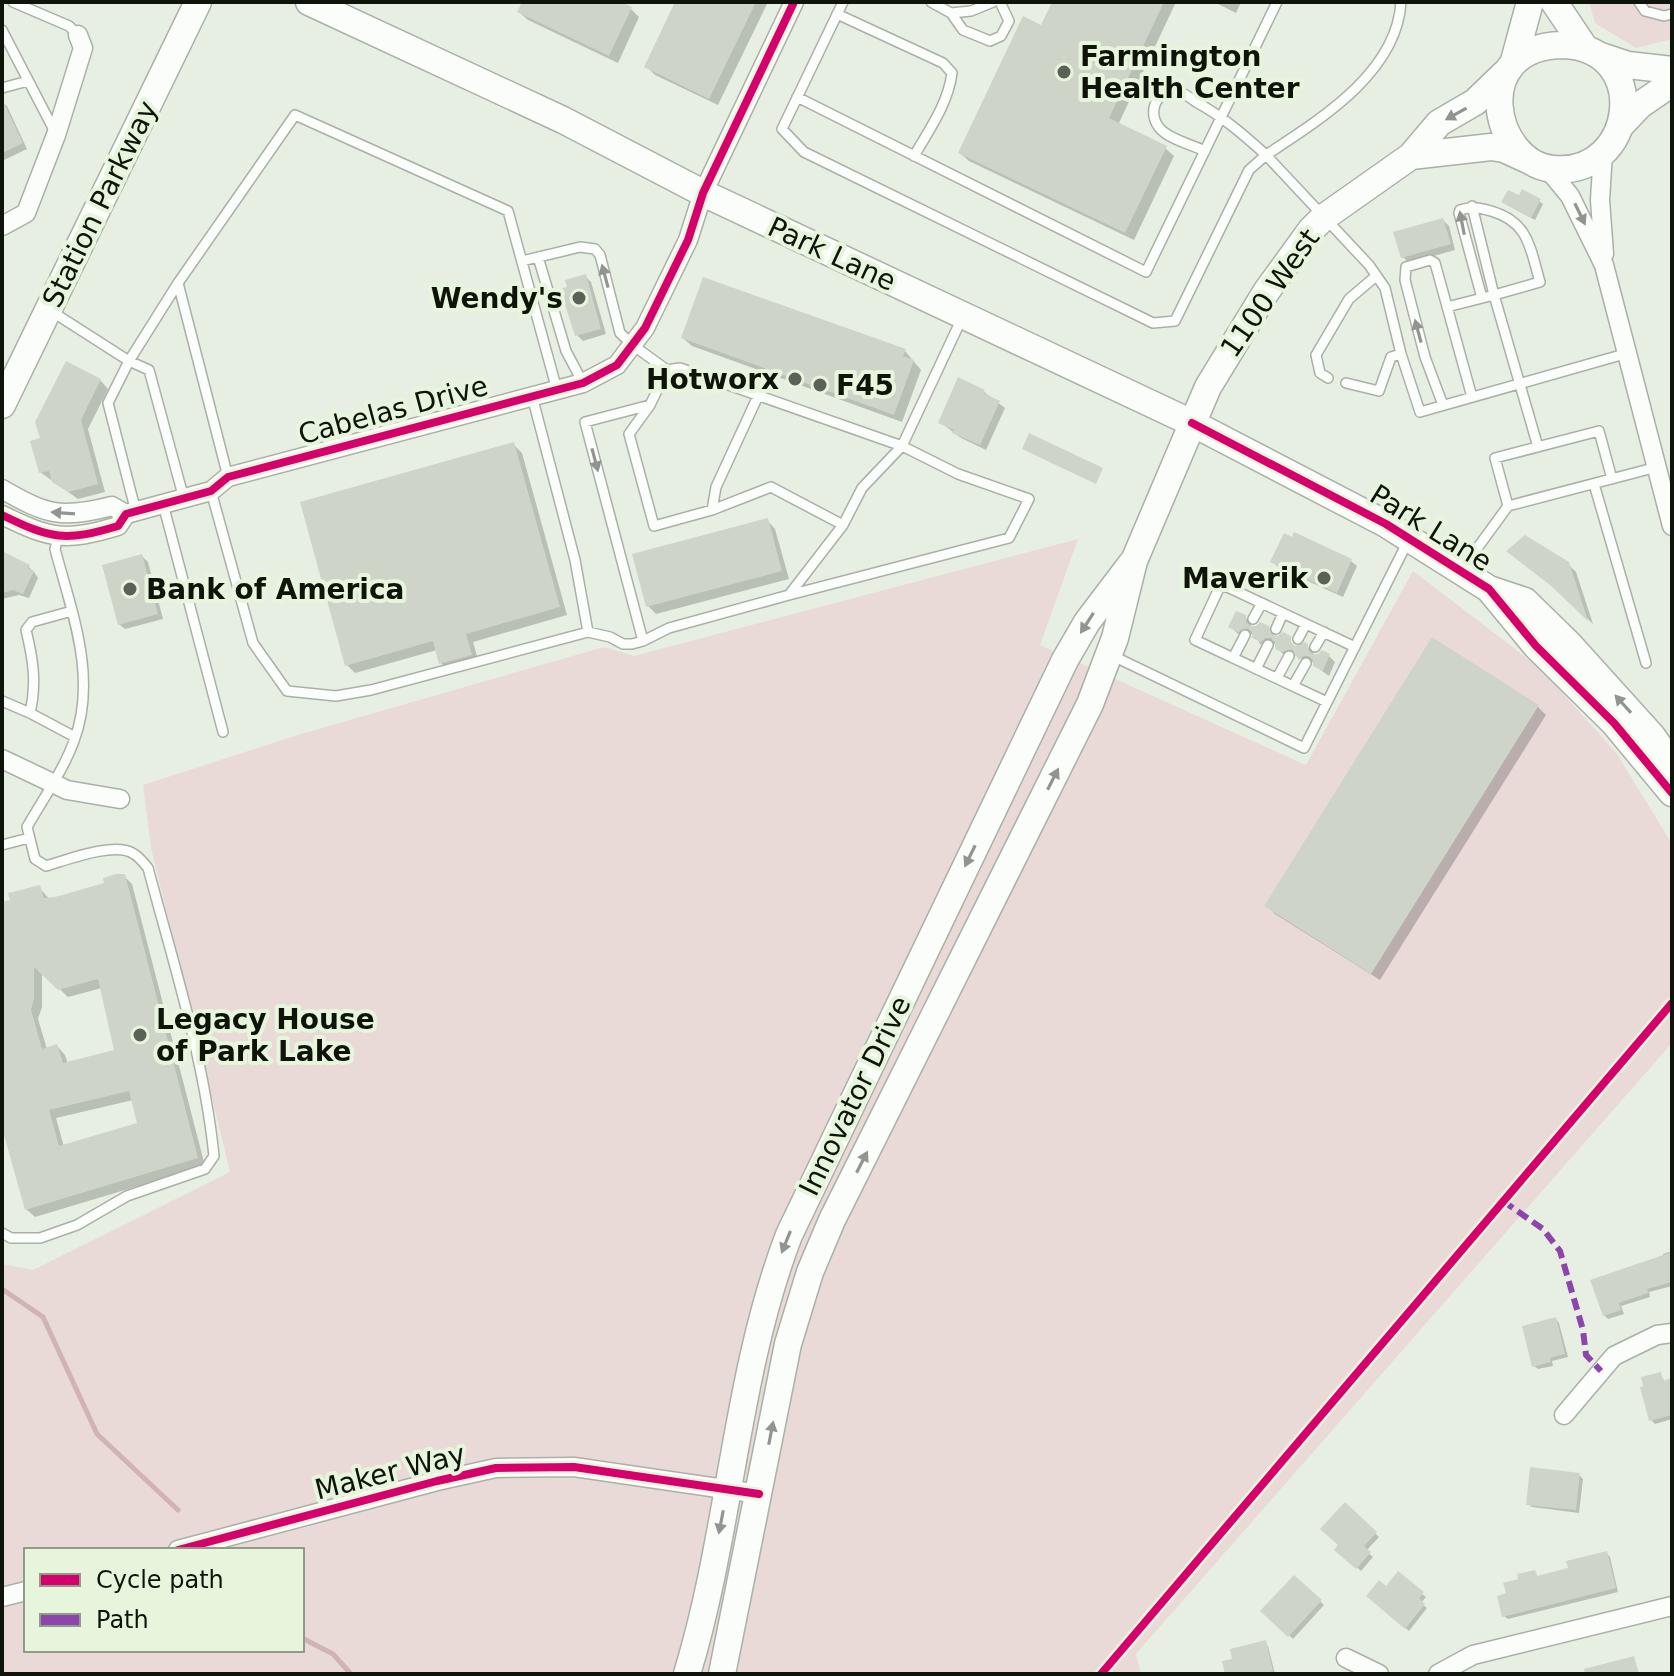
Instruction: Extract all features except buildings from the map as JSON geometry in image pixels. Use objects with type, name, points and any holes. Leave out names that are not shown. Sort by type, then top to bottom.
[{"type":"main road","name":"Station Parkway","points":[[2,405],[198,2]]},
{"type":"main road","name":"Park Lane","points":[[309,2],[563,120],[703,193],[1192,423],[1410,538],[1489,589],[1536,646],[1614,723],[1672,793]]},
{"type":"main road","points":[[1530,2],[1500,91],[1502,118],[1514,144],[1538,164],[1576,167],[1593,160],[1603,152],[1621,125],[1640,105],[1672,83]]},
{"type":"main road","points":[[1554,2],[1593,52],[1614,70],[1621,85],[1624,108],[1621,125]]},
{"type":"main road","points":[[1509,67],[1547,46],[1571,45],[1628,65],[1672,70]]},
{"type":"main road","name":"1100 West","points":[[1192,423],[1214,376],[1266,292],[1311,230],[1323,218],[1411,156],[1439,123],[1482,97],[1509,67]]},
{"type":"main road","name":"1100 West","points":[[1411,156],[1485,147],[1504,149],[1538,164]]},
{"type":"main road","name":"Innovator Drive","points":[[722,1674],[788,1344],[797,1308],[820,1246],[1076,733],[1108,654],[1126,600],[1134,561],[1192,423]]},
{"type":"main road","name":"Innovator Drive","points":[[687,1674],[701,1623],[757,1333],[778,1263],[801,1206],[1065,660],[1087,622],[1134,561]]},
{"type":"main road","points":[[1489,589],[1525,601],[1662,737],[1672,764]]},
{"type":"street","name":"Cabelas Drive","points":[[2,515],[30,529],[58,537],[91,534],[118,526],[131,513],[211,491],[228,477],[583,383],[607,372],[634,346],[688,240],[703,193],[794,2]]},
{"type":"street","points":[[2,226],[26,213],[56,135],[83,48],[78,35]]},
{"type":"street","points":[[1603,152],[1600,200],[1604,265]]},
{"type":"street","points":[[1538,164],[1570,196],[1604,265],[1672,526]]},
{"type":"street","name":"Cabelas Drive","points":[[2,489],[54,514],[77,514],[112,506],[131,513]]},
{"type":"street","points":[[2,759],[67,790],[120,799]]},
{"type":"street","points":[[1564,1415],[1614,1356],[1657,1335],[1672,1333]]},
{"type":"street","name":"Maker Way","points":[[186,1548],[496,1468],[574,1467],[759,1494]]},
{"type":"street","points":[[2,1597],[24,1592]]},
{"type":"street","points":[[1438,1674],[1473,1655],[1672,1606]]},
{"type":"street","points":[[1346,1658],[1379,1674]]},
{"type":"lane","points":[[13,2],[69,26],[78,35]]},
{"type":"lane","points":[[843,2],[782,129],[804,152],[1153,323],[1175,321],[1249,170],[1266,155],[1324,117],[1363,81],[1388,46],[1401,12],[1401,2]]},
{"type":"lane","points":[[931,2],[951,13],[963,30],[990,41],[1001,36],[1009,21],[1000,2]]},
{"type":"lane","points":[[951,13],[971,11],[993,2]]},
{"type":"lane","points":[[797,97],[1146,272],[1277,2]]},
{"type":"lane","points":[[1639,2],[1645,11],[1664,16],[1672,14]]},
{"type":"lane","points":[[837,14],[943,63],[952,73],[950,89],[914,156]]},
{"type":"lane","points":[[2,30],[56,135]]},
{"type":"lane","points":[[2,88],[28,81]]},
{"type":"lane","points":[[1205,151],[1165,133],[1155,122],[1152,112],[1157,101],[1166,93],[1180,92],[1222,116],[1266,155],[1369,265],[1385,288],[1401,354],[1420,412],[1628,353]]},
{"type":"lane","points":[[131,513],[108,403],[129,361],[178,283],[295,115],[508,211],[557,390]]},
{"type":"lane","points":[[1472,206],[1538,447]]},
{"type":"lane","points":[[1447,307],[1494,295],[1540,282],[1524,230],[1507,216],[1472,206],[1459,213],[1482,298]]},
{"type":"lane","points":[[211,491],[253,643],[287,691],[336,696],[371,690],[588,632],[610,637],[623,644],[643,641],[669,628],[1009,538],[1029,499],[958,474],[902,446],[680,368],[667,370],[620,333],[600,255],[595,249],[580,247],[522,261]]},
{"type":"lane","points":[[538,257],[566,351],[583,383]]},
{"type":"lane","points":[[1443,405],[1425,357],[1404,274],[1406,267],[1430,260],[1435,263],[1472,397]]},
{"type":"lane","points":[[1328,378],[1320,373],[1316,355],[1349,299],[1376,276]]},
{"type":"lane","points":[[178,283],[228,477]]},
{"type":"lane","points":[[49,309],[129,361],[149,370],[184,499]]},
{"type":"lane","points":[[789,595],[843,525],[862,488],[902,446],[963,315]]},
{"type":"lane","points":[[1346,383],[1379,391],[1391,357],[1401,354]]},
{"type":"lane","points":[[667,370],[650,405],[629,434],[654,526],[712,510],[771,487],[843,525]]},
{"type":"lane","points":[[532,396],[575,560],[588,632]]},
{"type":"lane","points":[[712,510],[716,487],[758,396]]},
{"type":"lane","points":[[643,641],[585,422],[650,405]]},
{"type":"lane","points":[[1508,506],[1495,458],[1599,431],[1612,479]]},
{"type":"lane","points":[[1461,571],[1508,506],[1657,467]]},
{"type":"lane","points":[[1594,484],[1646,663]]},
{"type":"lane","points":[[163,504],[223,732]]},
{"type":"lane","points":[[2,1233],[11,1238],[40,1238],[77,1225],[127,1196],[205,1169],[214,1156],[211,1126],[189,1024],[148,868],[133,852],[118,849],[46,866],[35,859],[29,838],[27,827],[75,737],[82,713],[82,653],[55,549],[58,537]]},
{"type":"lane","points":[[1108,654],[1304,748],[1410,538]]},
{"type":"lane","points":[[1327,702],[1195,640],[1221,584],[1355,647]]},
{"type":"lane","points":[[1253,619],[1262,603]]},
{"type":"lane","points":[[30,713],[35,670],[26,630],[32,622],[72,611]]},
{"type":"lane","points":[[1276,629],[1283,613]]},
{"type":"lane","points":[[1298,639],[1306,624]]},
{"type":"lane","points":[[1315,647],[1324,632]]},
{"type":"lane","points":[[1233,658],[1245,635]]},
{"type":"lane","points":[[1256,669],[1268,645]]},
{"type":"lane","points":[[1277,678],[1289,656]]},
{"type":"lane","points":[[1293,686],[1306,663]]},
{"type":"lane","points":[[2,701],[75,737]]},
{"type":"lane","points":[[2,845],[29,838]]},
{"type":"shaded area","points":[[1589,2],[1672,2],[1672,39],[1636,48],[1595,23]]},
{"type":"shaded area","points":[[1078,539],[1040,645],[1306,765],[1413,571],[1540,668],[1617,754],[1672,844],[1672,1043],[1136,1654],[1141,1674],[2,1674],[2,1264],[33,1270],[230,1172],[151,848],[143,785],[301,734],[604,647],[634,656]]},
{"type":"waterway","points":[[2,1289],[43,1317],[97,1434],[178,1510]]},
{"type":"waterway","points":[[304,1639],[333,1654],[351,1674]]},
{"type":"marked path","points":[[1503,1201],[1543,1229],[1560,1251],[1583,1330],[1586,1355],[1601,1371]]},
{"type":"cycle path","points":[[2,515],[58,536],[100,531],[118,526],[126,514],[211,491],[228,477],[583,383],[617,365],[645,328],[688,240],[703,193],[794,2]]},
{"type":"cycle path","points":[[1192,423],[1386,524],[1489,589],[1536,646],[1614,723],[1672,793]]},
{"type":"cycle path","points":[[1101,1674],[1672,1003]]},
{"type":"cycle path","points":[[186,1548],[496,1468],[574,1467],[759,1494]]},
{"type":"place","name":"Farmington Health Center","points":[[1064,72]]},
{"type":"place","name":"Wendy's","points":[[579,298]]},
{"type":"place","name":"Hotworx","points":[[795,379]]},
{"type":"place","name":"F45","points":[[820,385]]},
{"type":"place","name":"Maverik","points":[[1324,578]]},
{"type":"place","name":"Bank of America","points":[[130,589]]},
{"type":"place","name":"Legacy House of Park Lake","points":[[140,1035]]}]
